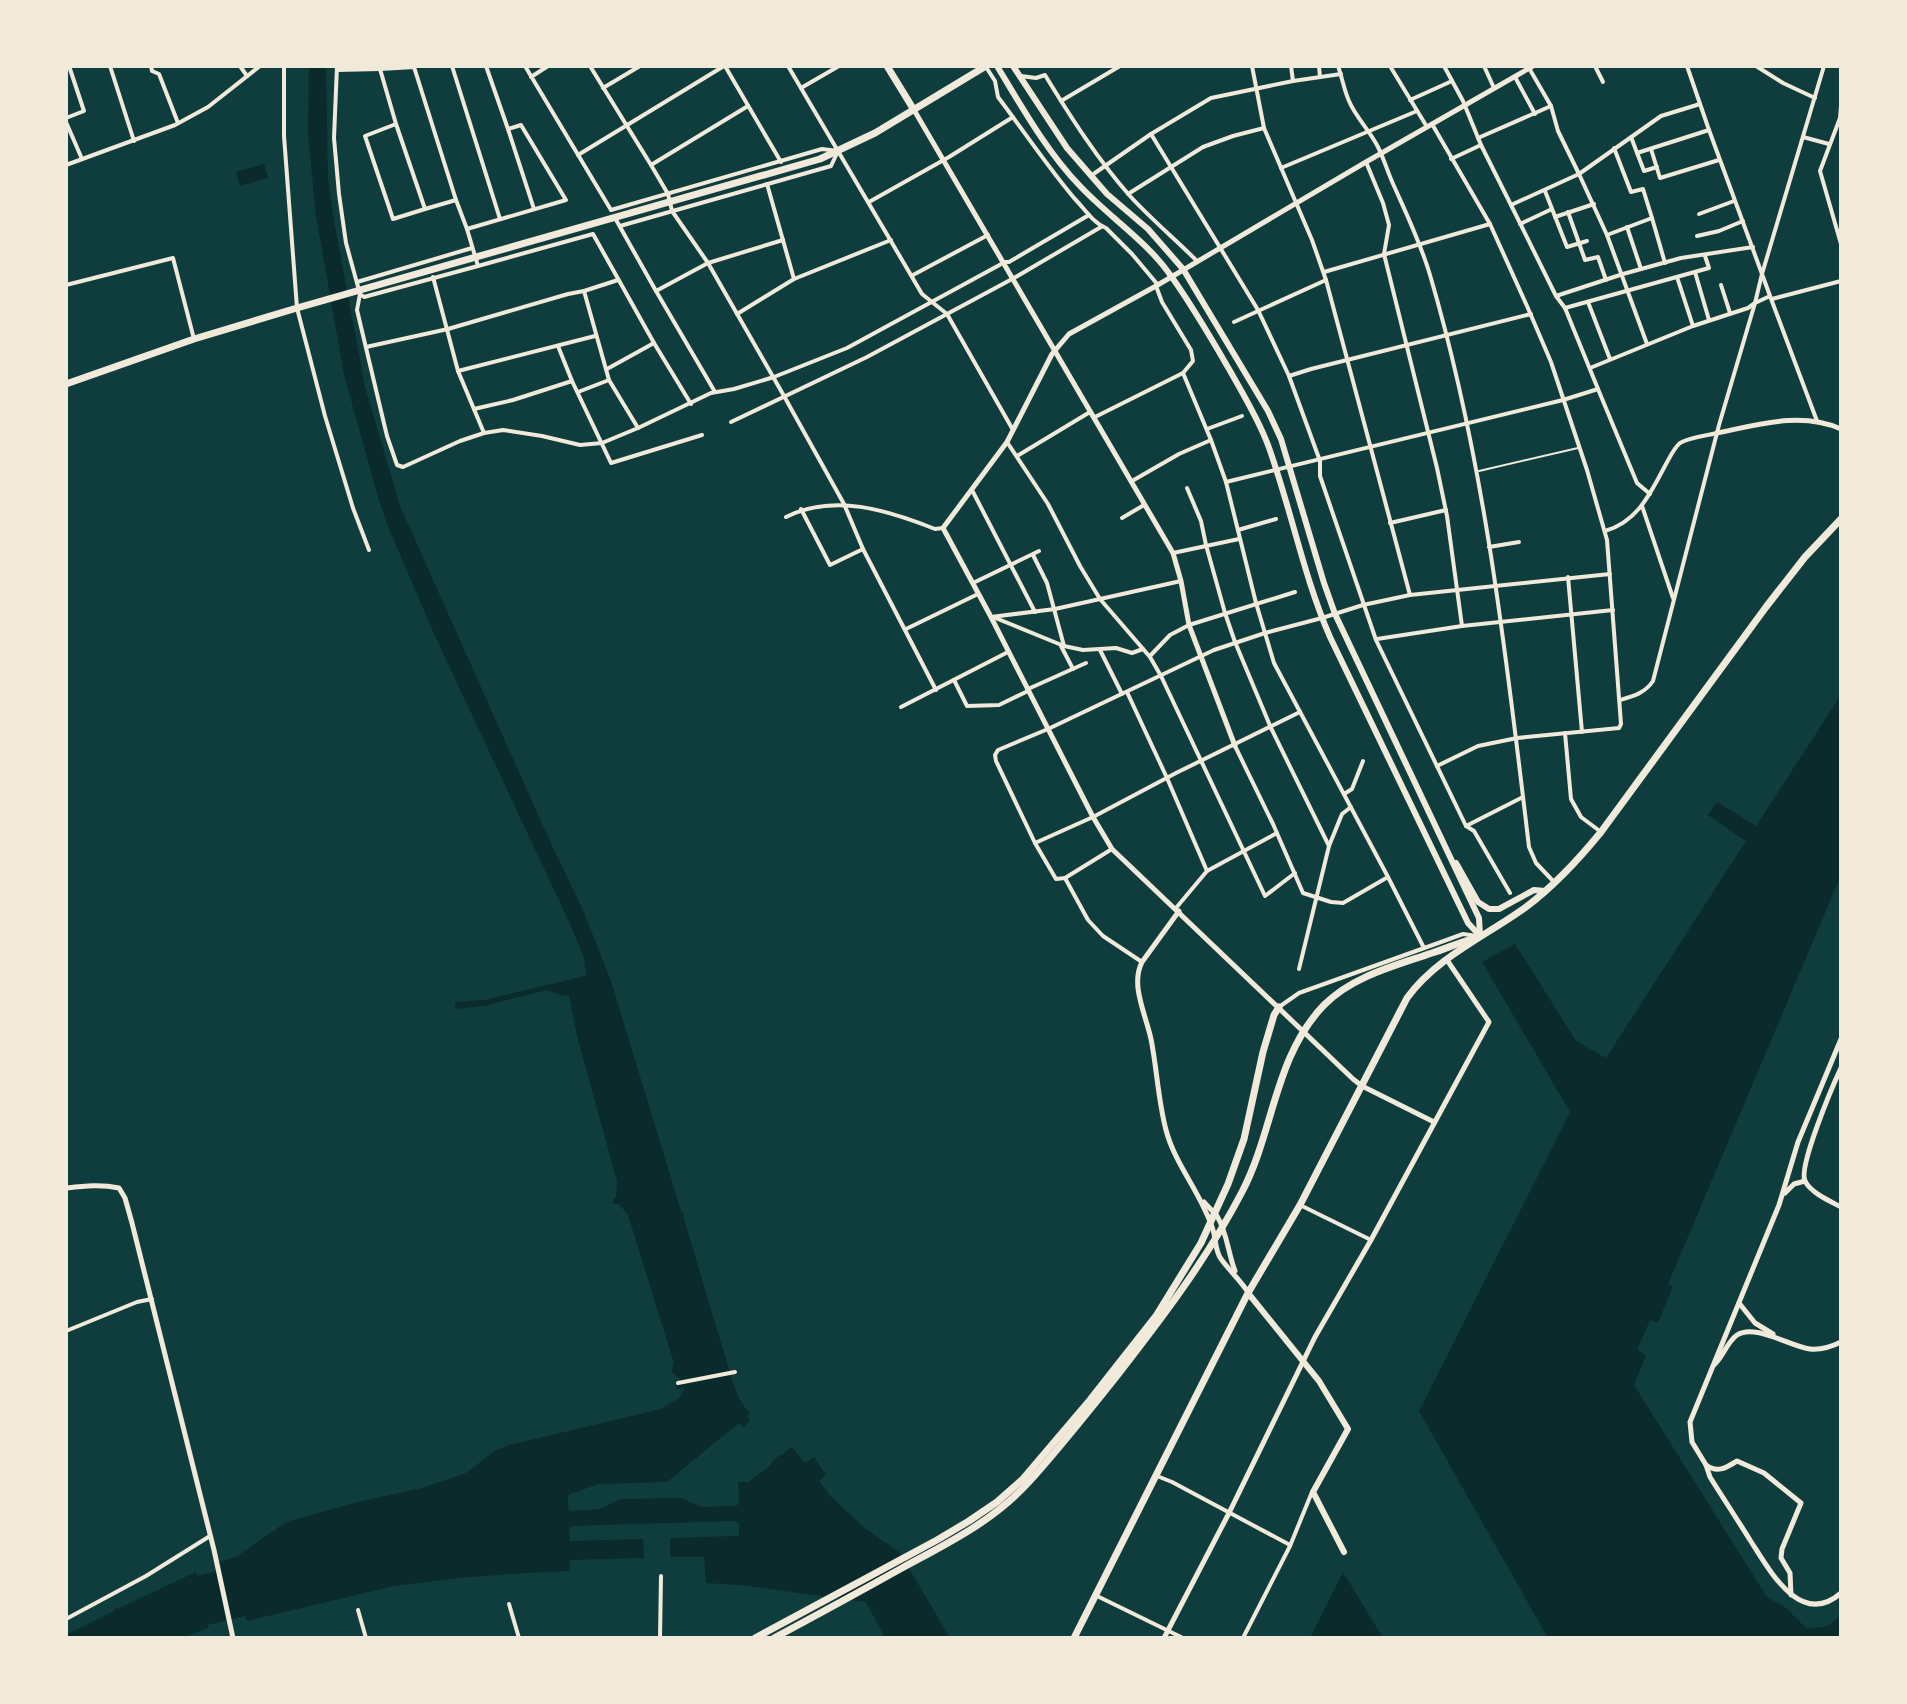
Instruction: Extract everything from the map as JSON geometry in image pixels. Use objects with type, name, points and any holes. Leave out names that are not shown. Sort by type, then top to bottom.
[{"type":"main road","points":[[887,66],[914,110]]},
{"type":"main road","points":[[66,384],[194,339],[359,289],[820,159],[875,133],[986,66]]},
{"type":"main road","points":[[997,66],[1049,148],[1079,186],[1172,276],[1257,418],[1277,469],[1322,618],[1468,923],[1480,936]]},
{"type":"main road","points":[[1013,66],[1067,148],[1091,177],[1148,229],[1183,269],[1268,411],[1290,466],[1335,614],[1450,853],[1478,902],[1485,908],[1499,909],[1534,890],[1545,891]]},
{"type":"main road","points":[[1074,1638],[1248,1293],[1300,1205],[1407,998],[1428,974],[1526,907],[1578,860],[1766,607],[1805,557],[1841,519]]},
{"type":"main road","points":[[1450,853],[1479,918],[1480,936]]},
{"type":"main road","points":[[774,1638],[974,1528],[1027,1483],[1186,1286],[1250,1177],[1284,1071],[1298,1039],[1324,1005],[1359,980],[1480,936]]},
{"type":"main road","points":[[755,1638],[981,1513],[1022,1480],[1090,1400],[1156,1316],[1201,1243],[1228,1184],[1244,1139],[1263,1052],[1279,1007]]},
{"type":"main road","points":[[1248,1293],[1319,1381],[1348,1429],[1313,1492],[1344,1552]]},
{"type":"street","points":[[69,66],[84,111],[66,120],[82,159]]},
{"type":"street","points":[[110,66],[134,141]]},
{"type":"street","points":[[151,66],[152,71],[159,74],[178,124]]},
{"type":"street","points":[[240,66],[247,76]]},
{"type":"street","points":[[66,165],[178,124],[208,107],[260,66]]},
{"type":"street","points":[[284,66],[284,136],[301,307],[325,416],[369,550]]},
{"type":"street","points":[[478,266],[415,66],[337,68],[334,138],[339,194],[346,243],[364,297],[433,277],[478,266],[593,234],[691,404]]},
{"type":"street","points":[[452,66],[500,219]]},
{"type":"street","points":[[486,66],[534,209]]},
{"type":"street","points":[[525,66],[715,392]]},
{"type":"street","points":[[531,77],[548,66]]},
{"type":"street","points":[[590,66],[668,194],[672,211],[708,263],[774,377],[844,504],[863,549],[936,690]]},
{"type":"street","points":[[603,88],[640,66]]},
{"type":"street","points":[[578,155],[725,66],[781,162]]},
{"type":"street","points":[[788,66],[922,294],[947,314],[1013,430]]},
{"type":"street","points":[[801,88],[839,66]]},
{"type":"street","points":[[986,66],[995,81],[998,97],[1059,179],[1089,215],[1132,254],[1157,285],[1162,302],[1191,350],[1193,361],[1183,373],[1095,417]]},
{"type":"street","points":[[1061,101],[1120,66]]},
{"type":"street","points":[[1252,66],[1264,128],[1324,272],[1410,595]]},
{"type":"street","points":[[1291,66],[1293,81]]},
{"type":"street","points":[[1319,66],[1320,77]]},
{"type":"street","points":[[1338,66],[1349,102],[1381,153],[1420,245],[1447,336],[1477,472],[1496,586],[1529,847],[1532,856],[1554,882]]},
{"type":"street","points":[[1390,66],[1490,224],[1551,362],[1605,531],[1620,700],[1619,728],[1517,738],[1478,746],[1437,766]]},
{"type":"street","points":[[1444,66],[1520,224],[1565,308],[1637,483],[1650,494]]},
{"type":"street","points":[[1484,66],[1494,88]]},
{"type":"street","points":[[1595,66],[1603,82]]},
{"type":"street","points":[[1687,66],[1777,320],[1817,421]]},
{"type":"street","points":[[1756,66],[1815,98]]},
{"type":"street","points":[[1620,700],[1641,693],[1653,681],[1717,433],[1824,66]]},
{"type":"street","points":[[786,517],[811,506],[844,504],[881,511],[935,529],[943,528],[1007,442],[1052,354],[1069,334],[1528,68],[1551,106],[1558,131],[1594,204],[1647,344]]},
{"type":"street","points":[[380,69],[425,209]]},
{"type":"street","points":[[1091,177],[1151,134],[1211,98],[1341,74]]},
{"type":"street","points":[[1019,75],[1036,78],[1045,75],[1128,194],[1197,261]]},
{"type":"street","points":[[1515,76],[1535,114]]},
{"type":"street","points":[[1410,100],[1452,81]]},
{"type":"street","points":[[1511,205],[1579,174],[1661,116],[1700,104]]},
{"type":"street","points":[[651,165],[748,106]]},
{"type":"street","points":[[1478,138],[1551,106]]},
{"type":"street","points":[[1841,106],[1840,118],[1820,171],[1841,244]]},
{"type":"street","points":[[914,110],[1173,553],[1189,625],[1235,746],[1303,893],[1343,903],[1388,877]]},
{"type":"street","points":[[1281,168],[1417,111]]},
{"type":"street","points":[[869,202],[1013,117]]},
{"type":"street","points":[[396,124],[365,136],[393,219],[456,200]]},
{"type":"street","points":[[467,229],[566,200],[521,125],[508,129]]},
{"type":"street","points":[[1128,194],[1203,147],[1264,128]]},
{"type":"street","points":[[1637,153],[1709,130]]},
{"type":"street","points":[[1151,134],[1258,310],[1289,376],[1320,461],[1320,476],[1376,640],[1466,826],[1474,831],[1510,893]]},
{"type":"street","points":[[1631,137],[1644,171],[1657,167]]},
{"type":"street","points":[[1803,137],[1829,144]]},
{"type":"street","points":[[1451,159],[1481,145]]},
{"type":"street","points":[[1614,148],[1631,192],[1643,189],[1665,263]]},
{"type":"street","points":[[611,210],[822,149],[838,151]]},
{"type":"street","points":[[1651,149],[1660,178],[1719,160]]},
{"type":"street","points":[[620,226],[831,166],[838,151]]},
{"type":"street","points":[[1366,162],[1389,225],[1384,254],[1446,510],[1462,626]]},
{"type":"street","points":[[767,184],[794,279]]},
{"type":"street","points":[[1544,190],[1567,247],[1587,241]]},
{"type":"street","points":[[1699,214],[1735,201]]},
{"type":"street","points":[[1555,217],[1594,204]]},
{"type":"street","points":[[1520,224],[1552,209]]},
{"type":"street","points":[[1568,212],[1585,260],[1598,257],[1606,280]]},
{"type":"street","points":[[359,289],[357,310],[387,436],[397,465],[403,467],[460,441],[503,430],[580,445],[602,443],[715,392],[774,377],[847,348],[1005,262],[1014,260],[1089,215]]},
{"type":"street","points":[[1607,235],[1652,218]]},
{"type":"street","points":[[1697,236],[1743,221]]},
{"type":"street","points":[[1324,272],[1490,224]]},
{"type":"street","points":[[731,422],[867,357],[1101,227]]},
{"type":"street","points":[[1627,227],[1641,269]]},
{"type":"street","points":[[913,275],[989,235]]},
{"type":"street","points":[[656,291],[708,263],[783,240]]},
{"type":"street","points":[[737,314],[794,279],[891,240]]},
{"type":"street","points":[[1556,296],[1687,257],[1753,247]]},
{"type":"street","points":[[359,289],[472,248]]},
{"type":"street","points":[[1565,308],[1709,268],[1705,256]]},
{"type":"street","points":[[66,285],[173,258],[194,339]]},
{"type":"street","points":[[1695,272],[1709,320]]},
{"type":"street","points":[[433,277],[458,371],[484,433]]},
{"type":"street","points":[[1677,277],[1693,326]]},
{"type":"street","points":[[366,347],[448,329],[618,280]]},
{"type":"street","points":[[1234,322],[1326,280]]},
{"type":"street","points":[[1590,368],[1755,303],[1841,281]]},
{"type":"street","points":[[1721,285],[1730,314]]},
{"type":"street","points":[[584,291],[609,380],[638,428]]},
{"type":"street","points":[[1588,302],[1610,359]]},
{"type":"street","points":[[1289,376],[1531,314]]},
{"type":"street","points":[[458,371],[596,336]]},
{"type":"street","points":[[606,370],[654,343]]},
{"type":"street","points":[[558,346],[611,463],[702,435]]},
{"type":"street","points":[[1183,373],[1226,482],[1274,663],[1424,948]]},
{"type":"street","points":[[578,392],[609,380]]},
{"type":"street","points":[[474,409],[572,381]]},
{"type":"street","points":[[1226,482],[1320,461],[1598,389]]},
{"type":"street","points":[[1017,456],[1090,413],[1090,410]]},
{"type":"street","points":[[1207,430],[1242,416]]},
{"type":"street","points":[[1605,531],[1634,516],[1681,443],[1787,420],[1817,421],[1841,429]]},
{"type":"street","points":[[1132,481],[1211,440]]},
{"type":"street","points":[[1007,442],[1048,504],[1100,599],[1150,657],[1161,676],[1265,896],[1295,873]]},
{"type":"street","points":[[1187,488],[1201,521],[1235,642],[1271,728],[1329,846]]},
{"type":"street","points":[[972,490],[1035,612]]},
{"type":"street","points":[[1122,518],[1145,505]]},
{"type":"street","points":[[1642,506],[1674,600]]},
{"type":"street","points":[[801,509],[830,565],[863,549]]},
{"type":"street","points":[[1390,523],[1446,510]]},
{"type":"street","points":[[1238,530],[1276,519]]},
{"type":"street","points":[[943,528],[1112,849],[1362,1086],[1434,1122]]},
{"type":"street","points":[[1173,553],[1239,539]]},
{"type":"street","points":[[1489,547],[1519,542]]},
{"type":"street","points":[[973,583],[1039,551]]},
{"type":"street","points":[[1033,555],[1047,583],[1062,644],[1073,669]]},
{"type":"street","points":[[1112,849],[1065,878],[1056,879],[1035,843],[996,761],[998,750],[1201,656],[1265,633],[1410,595],[1610,574]]},
{"type":"street","points":[[1568,577],[1582,732]]},
{"type":"street","points":[[991,617],[1055,609],[1181,581]]},
{"type":"street","points":[[1150,657],[1170,635],[1189,625],[1295,592]]},
{"type":"street","points":[[906,629],[978,594]]},
{"type":"street","points":[[1376,640],[1501,621],[1613,610]]},
{"type":"street","points":[[991,617],[1083,650],[1116,648],[1132,653],[1143,649]]},
{"type":"street","points":[[1100,650],[1167,778],[1207,871]]},
{"type":"street","points":[[901,707],[1008,652]]},
{"type":"street","points":[[954,680],[967,706],[999,705],[1086,663]]},
{"type":"street","points":[[1035,843],[1300,712]]},
{"type":"street","points":[[1565,733],[1571,799],[1581,817],[1601,832]]},
{"type":"street","points":[[1344,794],[1352,789],[1363,761]]},
{"type":"street","points":[[1466,826],[1523,797]]},
{"type":"street","points":[[1299,969],[1329,846],[1342,814],[1351,807]]},
{"type":"street","points":[[1237,1275],[1218,1256],[1213,1230],[1198,1194],[1170,1144],[1138,984],[1138,969],[1207,871],[1277,833]]},
{"type":"street","points":[[1065,878],[1088,920],[1103,936],[1142,962]]},
{"type":"street","points":[[1279,1007],[1299,993],[1463,934],[1480,936]]},
{"type":"street","points":[[1164,1638],[1304,1362],[1489,1022],[1447,960]]},
{"type":"street","points":[[1841,1039],[1800,1137],[1782,1197],[1690,1422],[1692,1442],[1710,1477],[1776,1581],[1791,1595],[1805,1602],[1832,1600],[1841,1593]]},
{"type":"street","points":[[1841,1068],[1807,1157],[1804,1174],[1805,1181],[1816,1192],[1841,1207]]},
{"type":"street","points":[[1782,1197],[1794,1184],[1805,1181]]},
{"type":"street","points":[[66,1188],[99,1184],[119,1188],[125,1198],[214,1550],[233,1638]]},
{"type":"street","points":[[1198,1194],[1216,1214],[1224,1231],[1229,1257],[1248,1293]]},
{"type":"street","points":[[1300,1205],[1371,1240]]},
{"type":"street","points":[[66,1331],[137,1302],[152,1299]]},
{"type":"street","points":[[1739,1303],[1755,1323],[1783,1341]]},
{"type":"street","points":[[1714,1365],[1731,1341],[1742,1332],[1756,1332],[1810,1349],[1830,1348],[1841,1342]]},
{"type":"street","points":[[678,1383],[735,1372]]},
{"type":"street","points":[[1706,1465],[1721,1470],[1737,1461],[1764,1473],[1801,1503],[1781,1558],[1790,1573],[1791,1595]]},
{"type":"street","points":[[1157,1476],[1290,1546]]},
{"type":"street","points":[[1243,1638],[1290,1546],[1313,1492]]},
{"type":"street","points":[[66,1619],[146,1576],[210,1536]]},
{"type":"street","points":[[660,1638],[661,1576]]},
{"type":"street","points":[[1095,1595],[1183,1638]]},
{"type":"street","points":[[509,1604],[519,1638]]},
{"type":"street","points":[[358,1610],[366,1638]]},
{"type":"lane","points":[[1477,472],[1579,447]]},
{"type":"water","points":[[309,66],[326,66],[328,180],[334,221],[365,387],[400,506],[583,910],[611,981],[681,1211],[685,1214],[683,1216],[733,1383],[750,1413],[747,1416],[750,1421],[743,1427],[739,1423],[667,1482],[599,1484],[570,1494],[569,1509],[601,1509],[620,1499],[681,1498],[702,1507],[736,1506],[739,1503],[738,1482],[749,1482],[792,1447],[805,1463],[814,1457],[826,1475],[819,1481],[832,1498],[866,1529],[900,1553],[950,1638],[885,1638],[866,1602],[706,1583],[704,1557],[670,1557],[670,1538],[738,1536],[739,1524],[735,1521],[572,1526],[569,1528],[570,1541],[643,1539],[644,1558],[570,1560],[569,1571],[458,1578],[394,1586],[247,1621],[245,1616],[208,1625],[208,1628],[182,1638],[66,1638],[66,1635],[114,1611],[116,1607],[196,1572],[197,1576],[218,1571],[217,1563],[236,1557],[286,1522],[422,1488],[466,1473],[496,1450],[509,1445],[661,1409],[679,1398],[685,1388],[676,1389],[676,1381],[681,1380],[671,1371],[674,1363],[628,1215],[619,1204],[613,1204],[617,1181],[577,1036],[569,995],[546,990],[484,1006],[455,1009],[455,1002],[484,1000],[585,976],[584,958],[435,636],[378,497],[344,375],[315,210],[308,130]]},
{"type":"water","points":[[264,164],[268,178],[240,186],[236,172]]},
{"type":"water","points":[[1841,695],[1841,875],[1668,1284],[1673,1286],[1658,1323],[1650,1320],[1637,1350],[1646,1355],[1634,1385],[1767,1597],[1786,1608],[1807,1629],[1828,1626],[1841,1615],[1841,1638],[1548,1638],[1419,1411],[1570,1112],[1482,962],[1515,944],[1576,1041],[1606,1058],[1746,841],[1708,815],[1717,802],[1756,826]]},
{"type":"water","points":[[1343,1572],[1383,1638],[1310,1638]]}]
